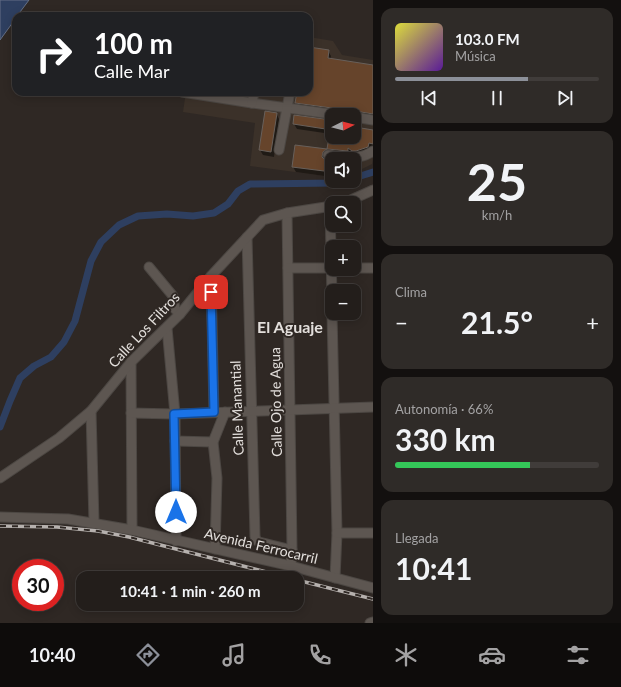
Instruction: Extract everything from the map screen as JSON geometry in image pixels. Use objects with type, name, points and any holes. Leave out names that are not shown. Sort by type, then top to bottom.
[{"type":"street","points":[[207,96],[325,113]]},
{"type":"street","points":[[252,103],[253,96]]},
{"type":"street","points":[[279,150],[289,96]]},
{"type":"street","points":[[361,118],[373,120]]},
{"type":"street","points":[[361,156],[373,151]]},
{"type":"street","points":[[360,196],[373,190]]},
{"type":"street","name":"Calle Los Filtros","points":[[0,478],[59,438],[91,411],[132,362],[180,314],[211,276],[263,220],[286,213],[325,207]]},
{"type":"street","name":"Calle Ojo de Agua","points":[[286,213],[292,550],[291,566]]},
{"type":"street","name":"Calle Manantial","points":[[247,237],[250,411],[256,540],[292,550]]},
{"type":"street","points":[[149,267],[174,296],[175,309],[180,314]]},
{"type":"street","points":[[288,268],[325,268]]},
{"type":"street","points":[[361,268],[373,268]]},
{"type":"street","points":[[211,276],[214,412]]},
{"type":"street","points":[[332,320],[337,533],[336,578]]},
{"type":"street","points":[[167,328],[174,414],[176,541]]},
{"type":"street","points":[[132,362],[132,530]]},
{"type":"street","points":[[131,413],[174,414],[373,407]]},
{"type":"street","points":[[91,411],[94,523]]},
{"type":"street","points":[[215,549],[217,478],[214,442],[225,412]]},
{"type":"street","points":[[175,441],[214,442]]},
{"type":"street","name":"Avenida Ferrocarril","points":[[0,516],[68,519],[132,530],[291,566],[373,588]]},
{"type":"street","points":[[337,533],[373,533]]},
{"type":"shaded area","points":[[313,38],[333,41],[342,55],[373,60],[372,164],[361,170],[361,152],[325,152],[325,176],[250,166],[255,123],[183,112],[185,96],[313,96]]},
{"type":"water","points":[[0,0],[29,0],[20,12],[12,12],[12,24],[0,40]]},
{"type":"building","points":[[313,48],[329,50],[328,58],[373,65],[373,114],[361,112],[361,108],[332,108],[295,103],[296,96],[313,96]]},
{"type":"building","points":[[265,111],[277,113],[271,152],[259,150]]},
{"type":"building","points":[[294,115],[325,119],[325,129],[293,124]]},
{"type":"building","points":[[361,128],[373,130],[373,144],[369,143],[368,147],[356,151],[352,151],[348,148],[348,151],[327,149],[328,144],[361,144]]},
{"type":"building","points":[[295,145],[327,149],[323,152],[322,157],[325,160],[325,171],[292,167]]},
{"type":"waterway","points":[[361,176],[373,172]]},
{"type":"waterway","points":[[0,427],[20,378],[34,366],[51,357],[64,342],[75,321],[91,261],[101,242],[119,225],[138,216],[167,214],[193,216],[214,213],[228,204],[238,191],[250,184],[325,183]]},
{"type":"railway","points":[[0,526],[57,527],[98,531],[129,537],[263,571]]},
{"type":"railway","points":[[304,582],[373,599]]},
{"type":"district","name":"El Aguaje","points":[[290,327]]},
{"type":"route","points":[[176,512],[174,414],[214,412],[211,292]]}]
